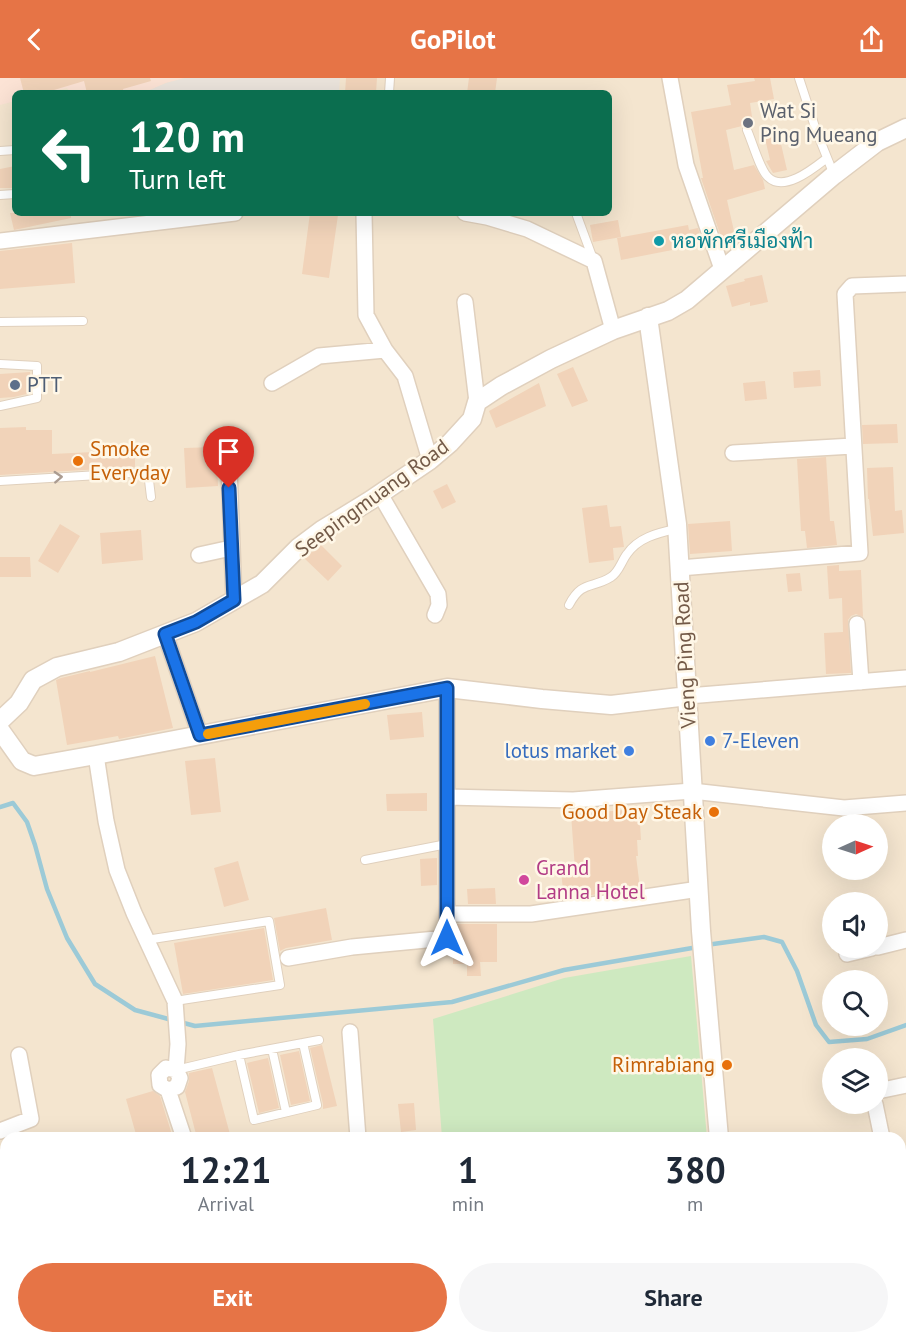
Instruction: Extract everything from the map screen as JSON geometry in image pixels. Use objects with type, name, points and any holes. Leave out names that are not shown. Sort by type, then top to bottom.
[{"type":"street","points":[[670,78],[686,165],[722,269]]},
{"type":"street","name":"Seepingmuang Road","points":[[0,721],[19,703],[33,680],[57,667],[119,652],[196,622],[262,584],[298,548],[322,530],[430,460],[450,443],[472,419],[477,402],[551,359],[613,330],[668,311],[687,300],[830,167],[906,129]]},
{"type":"street","points":[[0,241],[210,216]]},
{"type":"street","points":[[364,216],[366,315],[385,350],[405,376],[430,460]]},
{"type":"street","points":[[482,216],[527,229],[594,261],[613,330]]},
{"type":"street","points":[[680,568],[860,553],[845,294],[852,286],[906,284]]},
{"type":"street","points":[[465,302],[477,402]]},
{"type":"street","name":"Vieng Ping Road","points":[[648,317],[677,529],[701,931],[718,1132]]},
{"type":"street","points":[[272,383],[319,356],[385,350]]},
{"type":"street","points":[[733,453],[853,446]]},
{"type":"street","points":[[229,467],[234,600]]},
{"type":"street","points":[[380,494],[438,594],[439,605],[435,615]]},
{"type":"street","points":[[199,555],[231,548]]},
{"type":"street","points":[[857,624],[861,682]]},
{"type":"street","points":[[165,634],[200,735]]},
{"type":"street","points":[[0,730],[22,761],[34,766],[447,688],[611,705],[688,696],[906,678]]},
{"type":"street","points":[[288,958],[352,947],[447,938],[447,688]]},
{"type":"street","points":[[96,755],[106,821],[117,870],[175,1004],[178,1044],[176,1070],[180,1078],[177,1087],[168,1090],[181,1132]]},
{"type":"street","points":[[447,797],[573,800],[692,790],[844,808],[906,803]]},
{"type":"street","points":[[447,914],[531,914],[699,889]]},
{"type":"street","points":[[888,944],[906,940]]},
{"type":"street","points":[[350,1032],[358,1132]]},
{"type":"street","points":[[0,1131],[31,1119],[19,1055]]},
{"type":"street","points":[[888,1089],[906,1085]]},
{"type":"street","points":[[877,1114],[881,1132]]},
{"type":"lane","points":[[747,130],[763,170],[770,179],[787,181],[830,167],[799,78]]},
{"type":"lane","points":[[577,216],[594,261]]},
{"type":"lane","points":[[0,322],[83,321]]},
{"type":"lane","points":[[0,364],[37,366],[37,398],[0,406]]},
{"type":"lane","points":[[0,481],[148,472],[151,497]]},
{"type":"lane","points":[[569,604],[575,593],[589,585],[610,578],[618,571],[634,546],[647,537],[677,529]]},
{"type":"lane","points":[[365,860],[447,844]]},
{"type":"lane","points":[[146,940],[269,921],[280,985],[175,1004]]},
{"type":"lane","points":[[176,1070],[319,1040]]},
{"type":"lane","points":[[239,1055],[254,1119],[317,1105],[303,1043]]},
{"type":"lane","points":[[272,1049],[286,1112]]},
{"type":"shaded area","points":[[0,78],[906,78],[906,1132],[0,1132]]},
{"type":"shaded area","points":[[0,78],[185,78],[150,90],[68,90],[67,88],[12,90],[12,102],[0,105]]},
{"type":"shaded area","points":[[185,78],[340,78],[339,90],[150,90]]},
{"type":"green space","points":[[691,956],[706,1132],[442,1132],[433,1019],[564,978]]},
{"type":"building","points":[[20,78],[150,78],[151,81],[123,90],[86,90],[84,81],[54,90],[23,90]]},
{"type":"building","points":[[346,78],[377,78],[376,90],[345,90]]},
{"type":"building","points":[[469,78],[497,78],[495,90],[467,90]]},
{"type":"building","points":[[754,78],[770,78],[774,99],[750,103],[753,124],[726,130],[734,170],[754,165],[763,180],[765,189],[727,200],[736,240],[723,243],[701,178],[703,178],[691,112],[731,105],[727,85],[755,81]]},
{"type":"building","points":[[778,131],[787,170],[773,173],[766,161],[770,160],[764,134]]},
{"type":"building","points":[[12,167],[12,188],[0,188],[0,169]]},
{"type":"building","points":[[10,213],[12,216],[71,216],[71,218],[14,230]]},
{"type":"building","points":[[310,216],[338,216],[329,278],[302,274]]},
{"type":"building","points":[[618,220],[621,237],[593,242],[590,225]]},
{"type":"building","name":"หอพักศรีเมืองฟ้า","points":[[688,225],[689,230],[698,228],[703,244],[621,260],[617,238]]},
{"type":"building","points":[[72,243],[75,283],[0,289],[0,251]]},
{"type":"building","points":[[762,275],[768,302],[750,306],[750,302],[732,307],[726,286]]},
{"type":"building","points":[[573,367],[588,401],[572,407],[557,374]]},
{"type":"building","points":[[820,370],[821,386],[794,388],[793,372]]},
{"type":"building","name":"PTT","points":[[30,372],[31,393],[0,398],[0,374]]},
{"type":"building","points":[[765,381],[767,399],[745,401],[743,383]]},
{"type":"building","points":[[539,383],[546,406],[496,428],[489,411]]},
{"type":"building","points":[[897,424],[898,443],[863,444],[862,425]]},
{"type":"building","points":[[26,427],[26,430],[52,430],[52,454],[135,450],[135,467],[0,475],[0,428]]},
{"type":"building","points":[[216,447],[218,486],[186,488],[184,448]]},
{"type":"building","points":[[826,457],[830,521],[834,521],[837,545],[807,548],[805,531],[801,531],[797,459]]},
{"type":"building","points":[[893,467],[895,511],[902,510],[904,533],[873,536],[867,468]]},
{"type":"building","points":[[447,484],[456,502],[442,509],[433,491]]},
{"type":"building","points":[[607,505],[610,527],[621,526],[624,547],[613,548],[614,560],[589,563],[582,508]]},
{"type":"building","points":[[730,521],[732,551],[690,554],[688,524]]},
{"type":"building","points":[[60,524],[80,536],[58,573],[38,561]]},
{"type":"building","points":[[141,530],[143,560],[102,564],[100,533]]},
{"type":"building","points":[[321,545],[342,566],[328,581],[304,558]]},
{"type":"building","points":[[0,557],[30,557],[31,577],[0,577]]},
{"type":"building","points":[[839,565],[839,571],[861,570],[863,617],[856,614],[848,620],[851,673],[826,674],[824,633],[843,632],[842,598],[829,599],[827,566]]},
{"type":"building","points":[[800,573],[802,591],[788,592],[786,574]]},
{"type":"building","points":[[155,656],[173,728],[119,739],[118,736],[67,745],[56,680]]},
{"type":"building","points":[[422,712],[424,737],[390,740],[387,715]]},
{"type":"building","points":[[215,758],[221,812],[191,815],[185,761]]},
{"type":"building","points":[[427,793],[427,811],[387,811],[386,794]]},
{"type":"building","points":[[639,809],[641,840],[637,840],[638,856],[636,856],[640,888],[564,899],[561,871],[575,869],[571,814]]},
{"type":"building","points":[[437,858],[437,885],[421,886],[420,859]]},
{"type":"building","points":[[238,861],[249,900],[224,907],[214,868]]},
{"type":"building","points":[[495,888],[496,904],[468,904],[467,889]]},
{"type":"building","points":[[326,908],[332,940],[280,951],[274,918]]},
{"type":"building","points":[[457,924],[497,924],[497,962],[480,962],[481,976],[467,976],[467,964],[453,964]]},
{"type":"building","points":[[264,928],[273,980],[183,994],[174,943]]},
{"type":"building","points":[[322,1045],[337,1106],[323,1109],[310,1048]]},
{"type":"building","points":[[299,1051],[310,1101],[291,1105],[280,1055]]},
{"type":"building","points":[[268,1058],[279,1108],[259,1113],[247,1063]]},
{"type":"building","points":[[212,1068],[229,1132],[195,1132],[185,1092],[189,1073]]},
{"type":"building","points":[[153,1091],[160,1096],[171,1132],[135,1132],[126,1099]]},
{"type":"building","points":[[414,1103],[416,1130],[401,1132],[398,1104]]},
{"type":"waterway","points":[[0,807],[13,803],[27,822],[47,889],[67,938],[95,984],[135,1010],[172,1020]]},
{"type":"waterway","points":[[706,945],[764,937],[782,942],[797,971],[816,1025],[829,1042],[867,1039],[906,1025]]},
{"type":"waterway","points":[[180,1022],[195,1026],[452,1002],[564,970],[698,947]]},
{"type":"slow traffic","points":[[208,734],[365,704]]},
{"type":"place","name":"Wat Si Ping Mueang","points":[[748,123]]},
{"type":"place","name":"หอพักศรีเมืองฟ้า","points":[[659,241]]},
{"type":"place","name":"PTT","points":[[15,385]]},
{"type":"place","name":"Smoke Everyday","points":[[78,461]]},
{"type":"place","name":"7-Eleven","points":[[710,741]]},
{"type":"place","name":"lotus market","points":[[629,751]]},
{"type":"place","name":"Good Day Steak","points":[[714,812]]},
{"type":"place","name":"Grand Lanna Hotel","points":[[524,880]]},
{"type":"place","name":"Rimrabiang","points":[[727,1065]]},
{"type":"route","points":[[229,488],[234,600],[196,622],[165,634],[200,735],[447,688],[447,938]]}]
